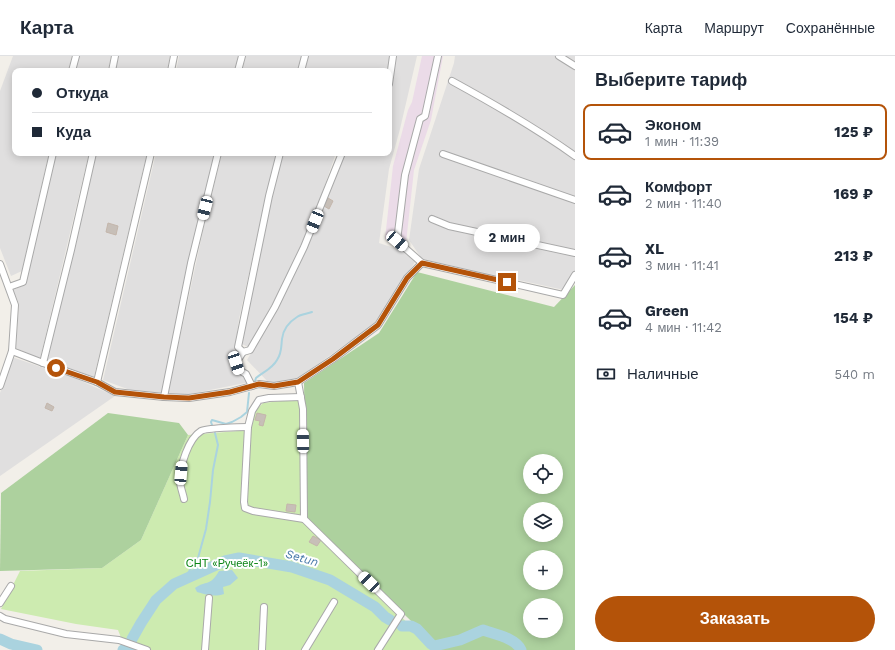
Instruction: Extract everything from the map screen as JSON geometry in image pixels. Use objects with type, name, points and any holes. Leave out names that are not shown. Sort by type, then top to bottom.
[{"type":"lane","points":[[73,68],[76,56]]},
{"type":"lane","points":[[113,68],[115,56]]},
{"type":"lane","points":[[172,68],[174,56]]},
{"type":"lane","points":[[239,68],[242,56]]},
{"type":"lane","points":[[302,68],[305,56]]},
{"type":"lane","points":[[391,68],[393,56]]},
{"type":"lane","points":[[438,56],[425,116],[420,119],[405,175],[397,241],[422,263],[563,295],[575,275]]},
{"type":"lane","points":[[559,56],[575,66]]},
{"type":"lane","points":[[452,81],[510,113],[575,156]]},
{"type":"lane","points":[[443,154],[575,200]]},
{"type":"lane","points":[[9,287],[23,282],[52,156]]},
{"type":"lane","points":[[43,363],[92,156]]},
{"type":"lane","points":[[97,382],[150,156]]},
{"type":"lane","points":[[164,397],[191,263],[217,156]]},
{"type":"lane","points":[[243,352],[238,347],[269,196],[279,156]]},
{"type":"lane","points":[[252,386],[246,374],[239,370],[236,363],[243,352],[250,350],[274,308],[304,247],[341,156]]},
{"type":"lane","points":[[432,219],[449,226],[575,253]]},
{"type":"lane","points":[[12,351],[97,382],[115,392],[189,398],[230,392],[259,384],[274,386],[298,382],[333,359],[378,325],[407,278],[422,263]]},
{"type":"lane","points":[[0,264],[15,305],[12,351],[0,386]]},
{"type":"lane","points":[[298,382],[303,409],[304,519]]},
{"type":"lane","points":[[301,397],[269,398],[259,400],[252,411],[248,427],[244,502],[245,508],[253,511],[304,519],[401,614],[378,650]]},
{"type":"lane","points":[[184,499],[180,482],[182,464],[193,439],[202,430],[248,427]]},
{"type":"lane","points":[[0,602],[11,586]]},
{"type":"lane","points":[[205,650],[209,598]]},
{"type":"lane","points":[[305,650],[334,602]]},
{"type":"lane","points":[[262,650],[264,607]]},
{"type":"lane","points":[[0,616],[66,634],[119,640],[147,650]]},
{"type":"shaded area","points":[[13,56],[72,56],[69,68],[12,68],[12,156],[48,156],[22,271],[11,276],[0,248],[0,91]]},
{"type":"shaded area","points":[[79,56],[111,56],[109,68],[76,68]]},
{"type":"shaded area","points":[[119,56],[170,56],[168,68],[116,68]]},
{"type":"shaded area","points":[[179,56],[240,56],[237,68],[177,68]]},
{"type":"shaded area","points":[[246,56],[303,56],[300,68],[243,68]]},
{"type":"shaded area","points":[[308,56],[390,56],[388,68],[305,68]]},
{"type":"shaded area","points":[[396,56],[417,56],[389,169],[379,243],[403,251],[415,262],[374,324],[297,379],[269,383],[247,360],[290,285],[344,156],[392,156],[392,84]]},
{"type":"shaded area","points":[[422,56],[443,56],[431,120],[414,170],[406,243],[385,239],[393,166],[408,110],[412,102]]},
{"type":"shaded area","points":[[455,56],[575,56],[575,272],[564,290],[422,259],[409,240],[419,169]]},
{"type":"shaded area","points":[[55,156],[88,156],[40,359],[16,348],[19,304],[13,290],[25,285]]},
{"type":"shaded area","points":[[95,156],[146,156],[94,377],[46,360]]},
{"type":"shaded area","points":[[155,156],[216,156],[162,393],[130,390],[103,380]]},
{"type":"shaded area","points":[[221,156],[276,156],[266,195],[239,319],[232,368],[245,375],[250,382],[180,396],[168,393],[204,226]]},
{"type":"shaded area","points":[[281,156],[335,156],[315,213],[287,278],[248,347],[242,344],[271,195]]},
{"type":"shaded area","points":[[12,357],[79,380],[115,396],[0,476],[0,393]]},
{"type":"green space","points":[[417,272],[554,307],[575,285],[575,650],[441,650],[306,519],[304,383],[379,333]]},
{"type":"green space","name":"СНТ «Ручеёк-1»","points":[[300,399],[302,519],[435,650],[126,650],[118,630],[76,624],[1,609],[20,571],[102,568],[141,540],[188,435],[251,430],[255,411],[263,403]]},
{"type":"green space","points":[[108,413],[179,423],[188,435],[141,540],[102,568],[0,571],[1,493]]},
{"type":"water","points":[[232,570],[238,578],[230,585],[223,587],[224,594],[210,595],[197,592],[195,588],[213,579],[219,571]]},
{"type":"building","points":[[328,198],[333,201],[329,209],[324,206]]},
{"type":"building","points":[[108,223],[118,226],[116,235],[106,232]]},
{"type":"building","points":[[47,403],[54,407],[52,411],[45,408]]},
{"type":"building","points":[[257,413],[266,415],[263,426],[259,425],[260,421],[255,420]]},
{"type":"building","points":[[287,504],[296,505],[295,512],[286,511]]},
{"type":"building","points":[[313,536],[321,540],[317,546],[309,542]]},
{"type":"waterway","points":[[255,381],[256,378],[273,366],[279,357],[285,329],[289,324],[299,316],[312,312]]},
{"type":"waterway","points":[[213,428],[211,422],[212,420],[226,424],[241,417],[247,412],[249,393]]},
{"type":"waterway","points":[[184,579],[198,558],[206,529],[213,470],[218,445],[215,433]]},
{"type":"waterway","name":"Setun","points":[[132,639],[156,600],[174,584],[225,561],[239,558],[292,567],[330,580],[375,607],[390,620]]},
{"type":"waterway","name":"Setun","points":[[402,626],[411,626],[417,629],[434,646],[460,640],[483,630],[510,639],[521,650]]},
{"type":"waterway","name":"Setun","points":[[0,639],[11,644],[37,650]]},
{"type":"waterway","name":"Setun","points":[[123,650],[127,648],[130,650]]},
{"type":"route","points":[[56,368],[97,382],[115,392],[164,397],[189,398],[230,392],[259,384],[274,386],[298,382],[333,359],[378,325],[407,278],[422,263],[507,282]]}]
